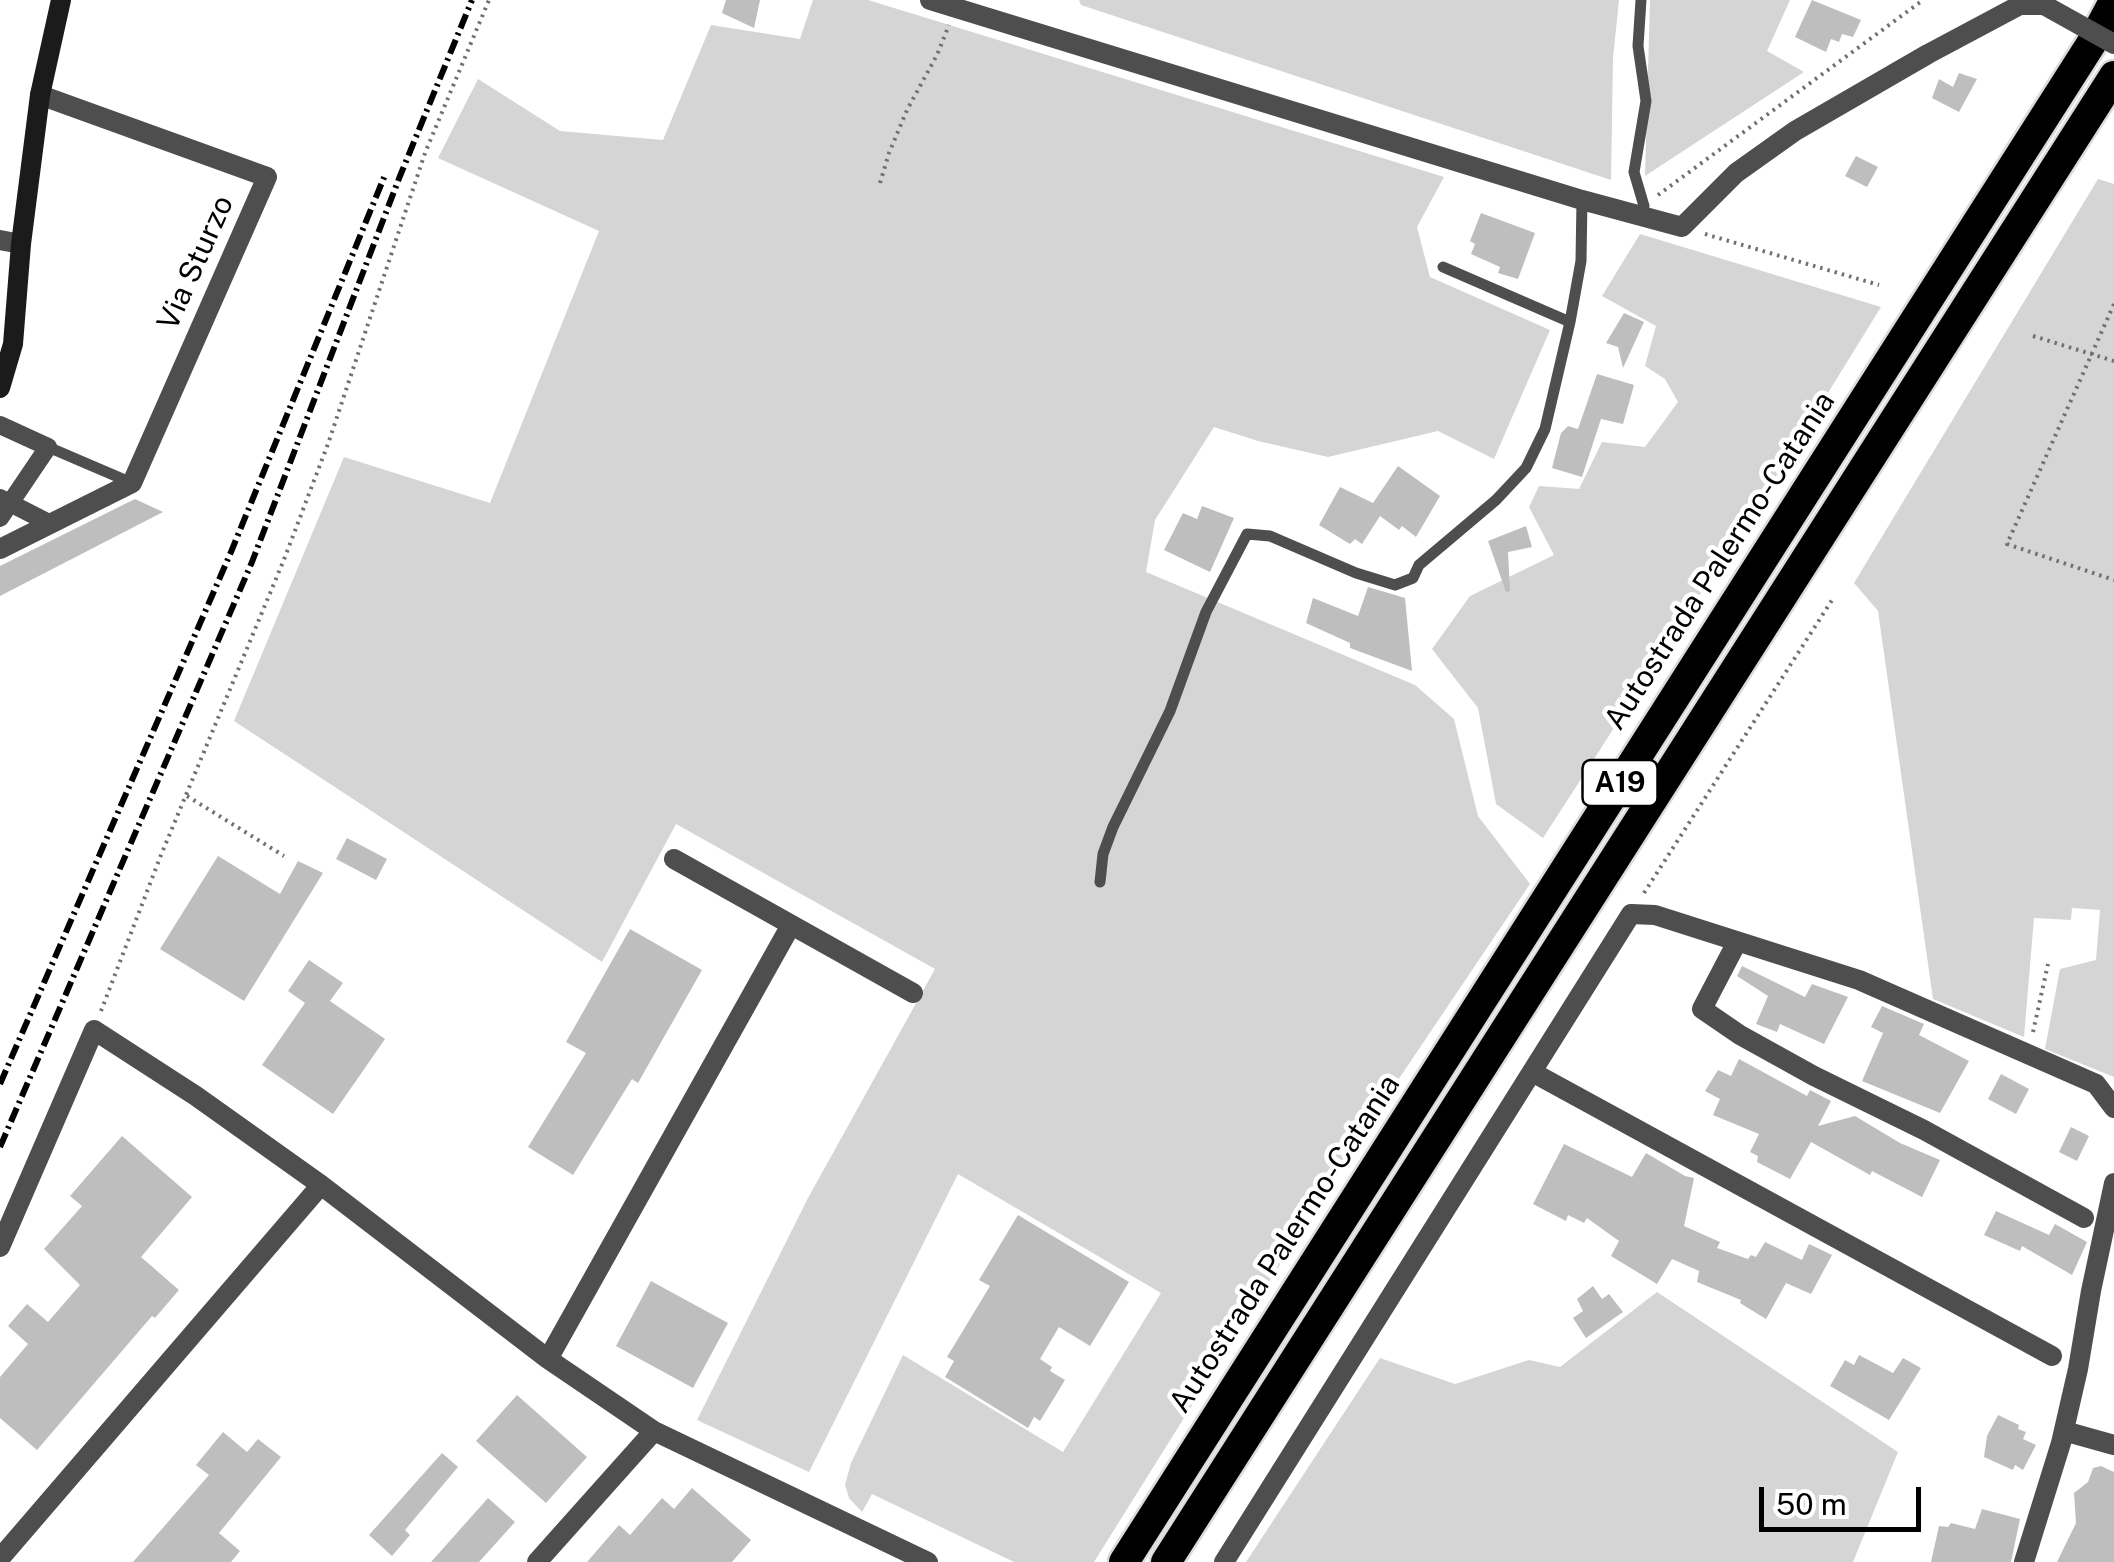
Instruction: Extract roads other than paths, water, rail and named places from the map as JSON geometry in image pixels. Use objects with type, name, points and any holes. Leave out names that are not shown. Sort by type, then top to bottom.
[{"type":"highway","name":"Autostrada Palermo-Catania","points":[[1124,1562],[2114,1]]},
{"type":"highway","name":"A19","points":[[1166,1562],[2114,76]]},
{"type":"main road","points":[[0,388],[12,344],[40,95],[61,0]]},
{"type":"street","points":[[930,0],[1582,200],[1682,227],[1736,173],[1795,132],[2020,5],[2044,5],[2114,44]]},
{"type":"street","name":"Via Sturzo","points":[[40,95],[267,177],[132,483]]},
{"type":"street","points":[[0,240],[21,244]]},
{"type":"street","points":[[0,424],[48,447],[3,506],[50,524]]},
{"type":"street","points":[[0,550],[132,483]]},
{"type":"street","points":[[674,860],[913,993]]},
{"type":"street","points":[[1224,1562],[1631,914],[1655,915],[1859,980],[2096,1084],[2114,1108]]},
{"type":"street","points":[[548,1358],[791,924]]},
{"type":"street","points":[[1736,942],[1702,1009],[1740,1036],[2084,1218]]},
{"type":"street","points":[[0,1246],[94,1030],[196,1096],[321,1185],[548,1358],[654,1431],[928,1562]]},
{"type":"street","points":[[1532,1072],[2052,1356]]},
{"type":"street","points":[[2024,1562],[2064,1431],[2114,1183]]},
{"type":"street","points":[[3,1557],[321,1185]]},
{"type":"street","points":[[538,1562],[654,1431]]},
{"type":"street","points":[[2064,1431],[2114,1445]]},
{"type":"lane","points":[[1641,0],[1638,46],[1646,101],[1634,172],[1644,206]]},
{"type":"lane","points":[[1100,882],[1113,827],[1170,712],[1206,612],[1247,534],[1270,536],[1394,585],[1413,578],[1419,565],[1496,500],[1526,468],[1545,429],[1570,322],[1581,261],[1582,200]]},
{"type":"lane","points":[[1443,267],[1570,322]]},
{"type":"lane","points":[[48,447],[132,483]]},
{"type":"railway","points":[[0,1147],[252,562],[472,0]]},
{"type":"railway","points":[[0,1084],[231,552],[385,175]]}]
